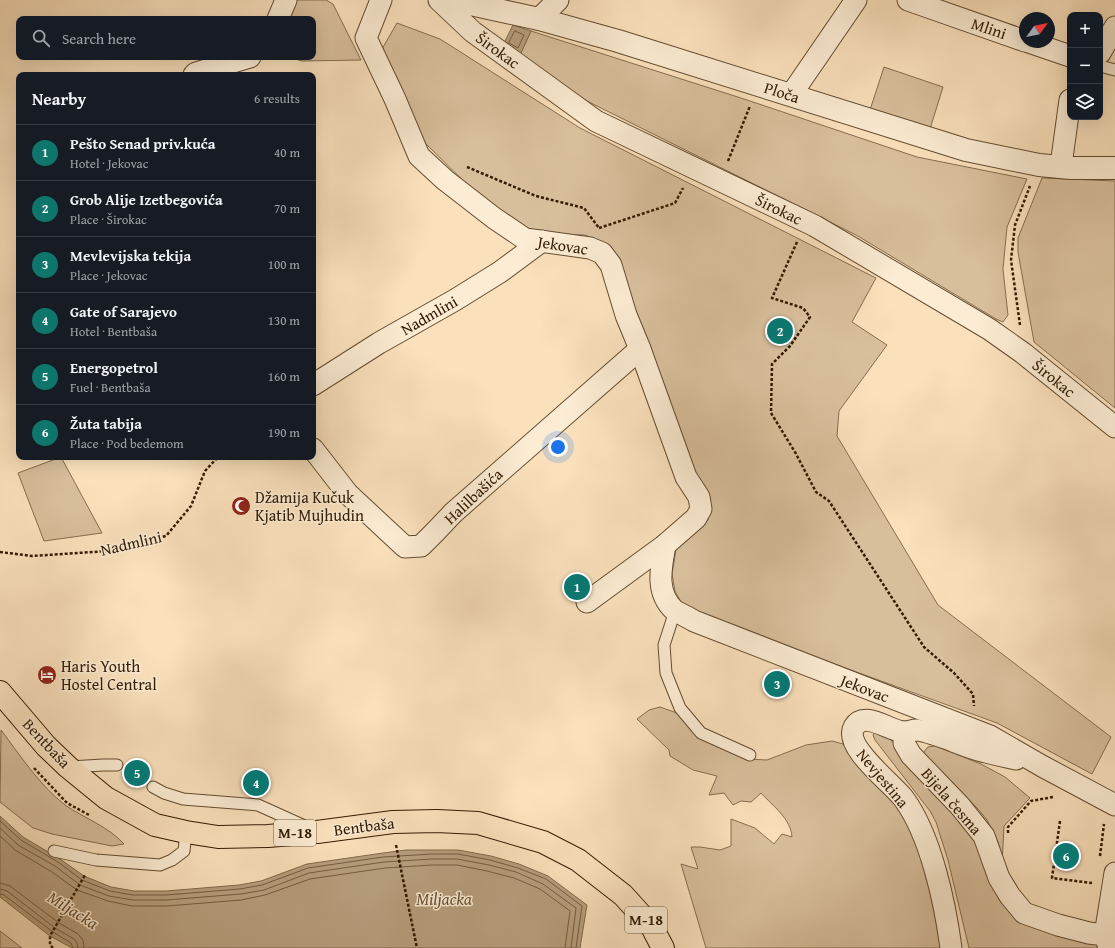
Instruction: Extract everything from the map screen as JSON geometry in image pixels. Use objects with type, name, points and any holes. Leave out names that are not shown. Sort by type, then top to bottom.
[{"type":"main road","name":"Bentbaša","points":[[0,692],[46,746],[68,767],[106,798],[155,826],[218,837],[268,836],[317,832],[393,822],[437,821],[478,823],[543,842],[578,860],[623,895],[652,927],[664,948]]},
{"type":"street","points":[[279,16],[286,0]]},
{"type":"street","name":"Jekovac","points":[[381,0],[366,38],[396,99],[419,156],[445,180],[525,239],[590,248],[602,253],[611,265],[626,315],[640,349],[686,477],[699,498],[700,509],[696,518],[665,545],[587,602]]},
{"type":"street","name":"Širokac","points":[[438,0],[473,32],[596,121],[806,222],[989,329],[1023,353],[1115,427]]},
{"type":"street","name":"Ploča","points":[[452,0],[538,20],[618,41],[793,95],[840,112],[966,150],[1049,166],[1115,168]]},
{"type":"street","points":[[538,20],[558,0]]},
{"type":"street","points":[[793,95],[795,89],[856,0]]},
{"type":"street","name":"Mlini","points":[[908,0],[1019,39]]},
{"type":"street","points":[[1103,48],[1115,27]]},
{"type":"street","points":[[1047,48],[1067,55]]},
{"type":"street","points":[[199,72],[240,60]]},
{"type":"street","points":[[1049,166],[1062,158],[1067,120]]},
{"type":"street","name":"Nadmlini","points":[[316,383],[379,343],[455,300],[500,272],[542,241]]},
{"type":"street","name":"Halilbašića","points":[[316,454],[348,494],[405,547],[421,546],[453,513],[640,349]]},
{"type":"street","name":"Jekovac","points":[[665,545],[660,575],[664,597],[675,610],[694,621],[990,736],[1042,766],[1110,811]]},
{"type":"street","name":"Nevjestina","points":[[951,948],[940,888],[920,825],[903,798],[868,762],[853,740],[854,728],[859,722],[870,720],[904,732],[917,730],[975,749],[1042,766]]},
{"type":"street","name":"Bijela česma","points":[[904,732],[904,743],[911,755],[972,818],[984,836],[999,878],[1010,896],[1024,913],[1058,925],[1110,940]]},
{"type":"street","points":[[1107,867],[1110,940]]},
{"type":"lane","points":[[1103,67],[1115,70]]},
{"type":"lane","points":[[675,610],[664,645],[666,673],[680,708],[701,733],[750,755]]},
{"type":"lane","points":[[68,767],[103,764],[117,766]]},
{"type":"lane","points":[[153,787],[164,793],[183,799],[258,805],[317,832]]},
{"type":"lane","points":[[54,851],[96,860],[160,865],[172,860],[184,851],[186,832]]},
{"type":"path","points":[[727,165],[753,100]]},
{"type":"path","points":[[461,165],[536,196],[584,208],[599,228]]},
{"type":"path","points":[[1023,353],[1011,260],[1015,225],[1049,166]]},
{"type":"path","points":[[584,247],[594,230],[675,203],[694,168]]},
{"type":"path","points":[[806,222],[772,298],[803,308],[810,317],[790,346],[772,364],[772,413],[816,492],[829,501],[924,647],[954,673],[972,694],[974,708]]},
{"type":"path","name":"Nadmlini","points":[[0,552],[32,556],[108,551],[166,536],[191,506],[205,471],[215,460]]},
{"type":"path","points":[[1008,834],[1008,827],[1032,801],[1060,796]]},
{"type":"path","points":[[1107,867],[1110,811]]},
{"type":"path","points":[[1060,820],[1052,878],[1097,884]]},
{"type":"path","points":[[396,844],[417,948]]},
{"type":"path","points":[[53,948],[50,945],[50,936],[86,874]]},
{"type":"shaded area","points":[[291,0],[326,0],[333,4],[361,60],[302,61],[298,60],[316,60],[316,16],[285,16]]},
{"type":"shaded area","points":[[397,23],[440,39],[580,128],[876,278],[852,322],[887,345],[839,411],[837,436],[938,605],[1111,737],[1092,774],[997,723],[685,610],[675,591],[672,574],[676,550],[708,520],[710,508],[602,242],[585,235],[538,234],[490,207],[422,140],[382,49]]},
{"type":"shaded area","points":[[531,31],[744,99],[917,157],[1027,179],[1007,227],[1003,269],[1008,315],[1003,322],[996,319],[856,235],[585,100],[520,55]]},
{"type":"shaded area","points":[[884,67],[943,87],[930,129],[870,110]]},
{"type":"shaded area","points":[[1042,178],[1115,181],[1115,408],[1034,342],[1018,252],[1018,238]]},
{"type":"shaded area","points":[[53,460],[63,460],[102,533],[44,541],[18,473]]},
{"type":"shaded area","points":[[660,707],[677,713],[746,759],[767,760],[806,745],[832,741],[847,745],[915,826],[946,948],[706,948],[681,864],[698,869],[691,847],[720,850],[731,846],[731,819],[755,828],[774,844],[782,834],[792,837],[791,830],[781,813],[761,793],[751,802],[741,801],[733,805],[724,793],[709,795],[717,776],[693,770],[670,756],[669,750],[637,719],[649,710]]},
{"type":"shaded area","points":[[1,730],[30,769],[56,797],[72,810],[104,828],[124,844],[112,846],[52,834],[33,828],[0,802]]},
{"type":"shaded area","points":[[875,732],[886,735],[969,821],[1006,898],[1102,939],[1104,948],[969,948],[948,860],[936,822],[930,811],[875,740],[873,735]]},
{"type":"shaded area","points":[[935,746],[981,764],[1005,777],[1030,798],[1004,826],[1002,864],[998,842],[987,820],[923,753],[928,747]]},
{"type":"shaded area","points":[[0,931],[22,948],[0,948]]},
{"type":"water","points":[[513,25],[531,31],[520,55],[503,45]]},
{"type":"water","name":"Miljacka","points":[[0,816],[23,837],[60,859],[84,876],[111,887],[134,891],[166,891],[239,885],[261,881],[307,864],[406,850],[458,850],[491,856],[519,864],[548,876],[587,905],[580,948],[72,948],[50,936],[0,897]]},
{"type":"place","name":"Grob Alije Izetbegovića","points":[[780,331]]},
{"type":"place","name":"Džamija Kučuk Kjatib Mujhudin","points":[[241,506]]},
{"type":"place","name":"Pešto Senad priv.kuća","points":[[577,587]]},
{"type":"place","name":"Haris Youth Hostel Central","points":[[47,675]]},
{"type":"place","name":"Mevlevijska tekija","points":[[777,684]]},
{"type":"place","name":"Energopetrol","points":[[137,773]]},
{"type":"place","name":"Gate of Sarajevo","points":[[256,783]]},
{"type":"place","name":"Žuta tabija","points":[[1066,856]]}]
